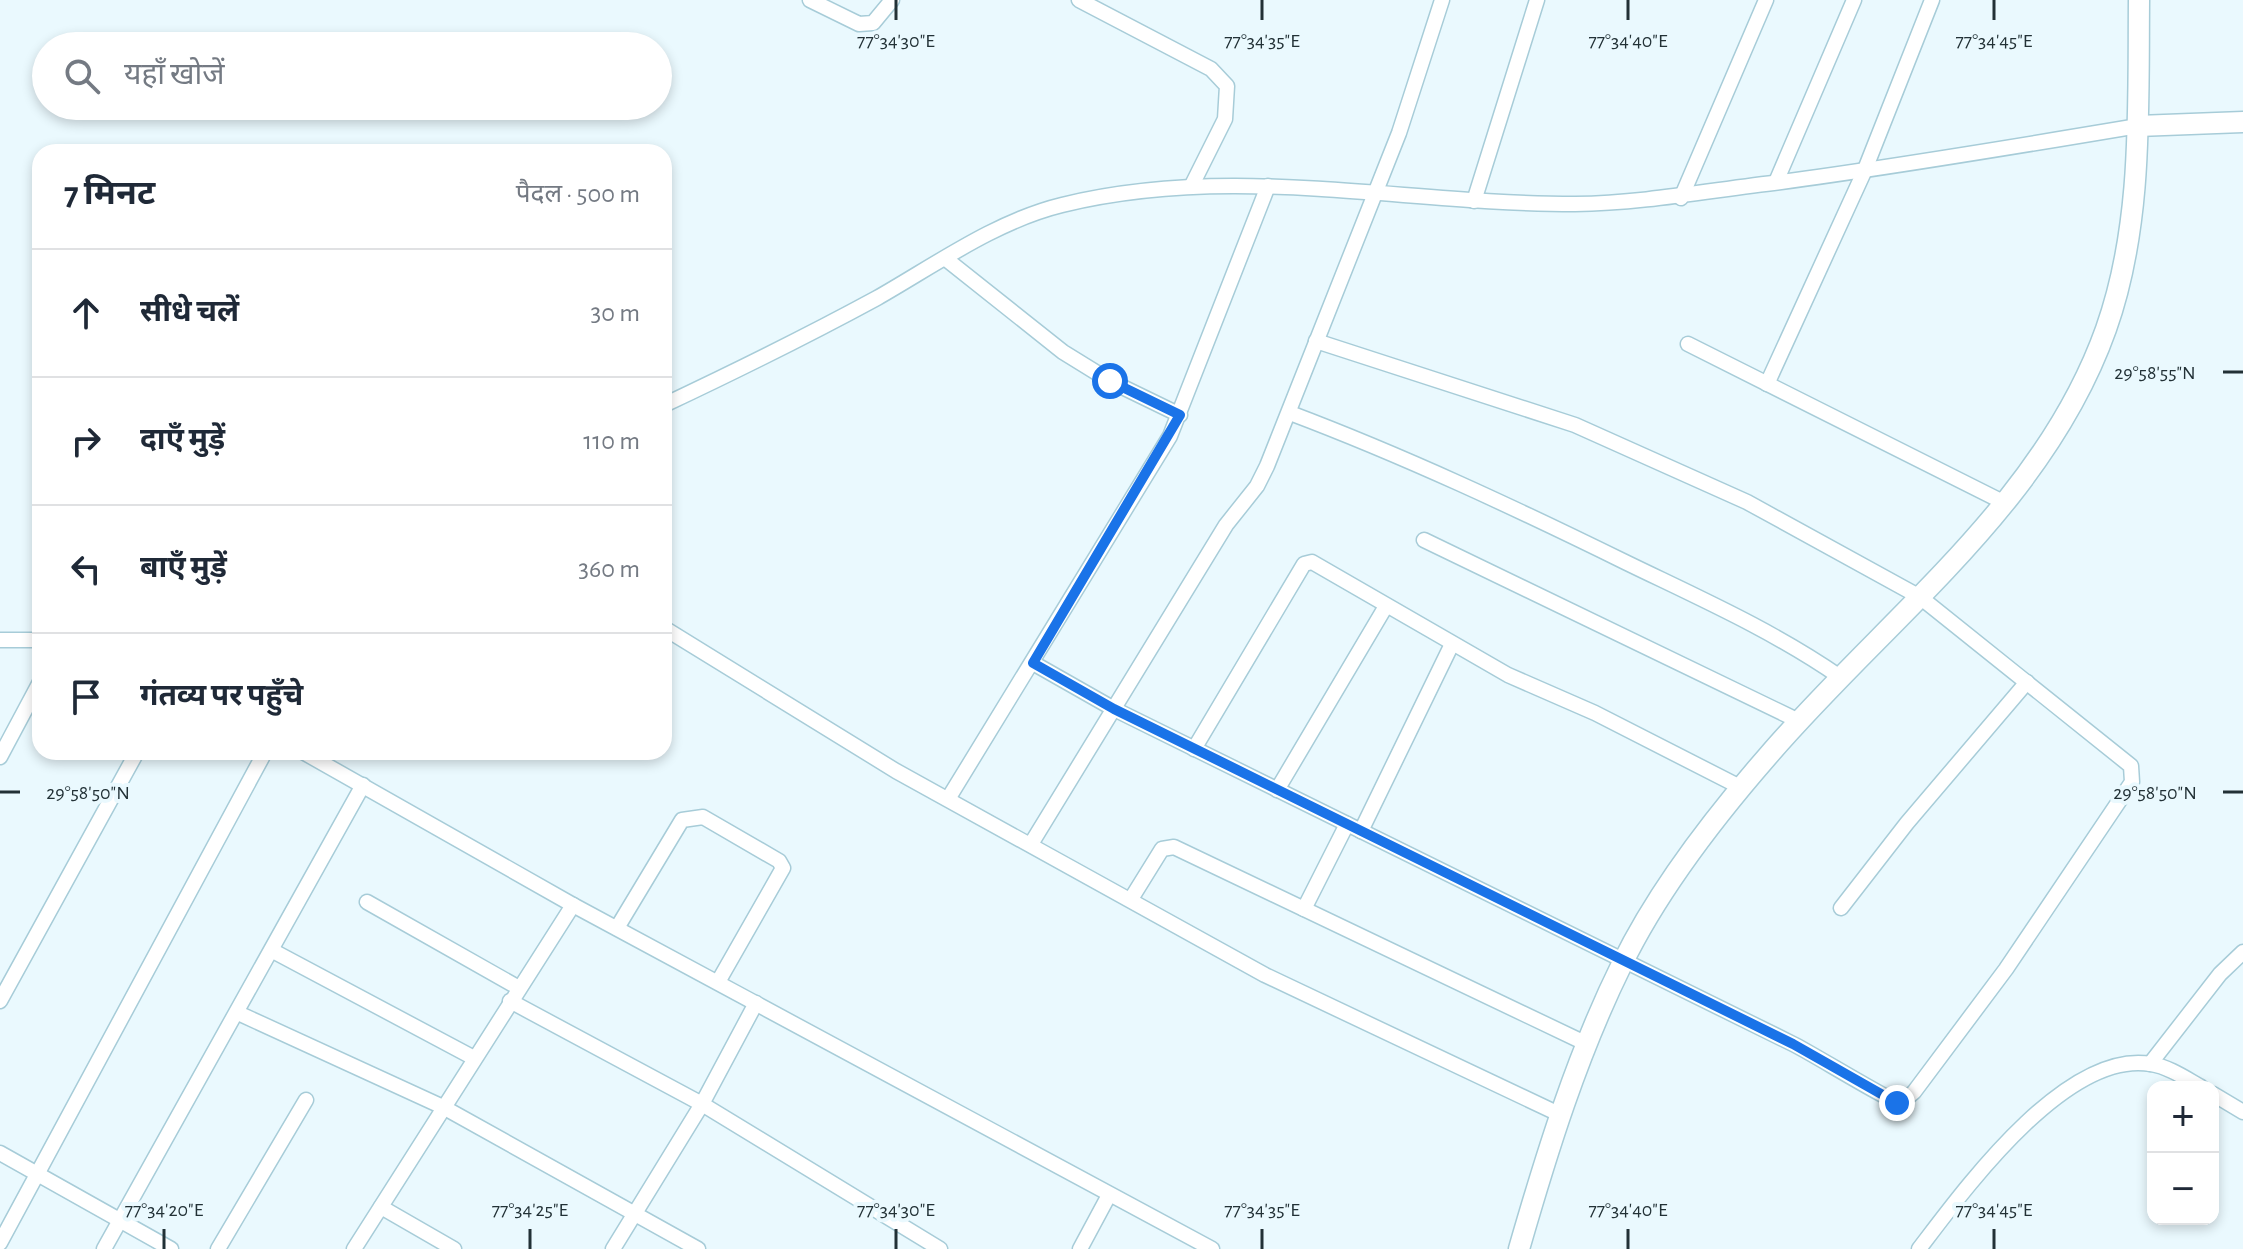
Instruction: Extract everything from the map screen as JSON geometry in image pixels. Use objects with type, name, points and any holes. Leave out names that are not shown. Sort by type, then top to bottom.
[{"type":"street","points":[[810,0],[859,24],[873,23],[892,0]]},
{"type":"street","points":[[1079,0],[1211,69],[1227,86],[1225,119],[1192,185]]},
{"type":"street","points":[[1031,844],[1226,525],[1257,486],[1290,413],[1399,133],[1442,0]]},
{"type":"street","points":[[1474,201],[1537,0]]},
{"type":"street","points":[[1681,198],[1766,0]]},
{"type":"street","points":[[1776,182],[1854,0]]},
{"type":"street","points":[[1767,384],[1864,172],[1932,0]]},
{"type":"street","points":[[1519,1249],[1561,1115],[1623,961],[1694,851],[1742,788],[1840,677],[1920,597],[2034,467],[2105,332],[2124,269],[2138,126],[2139,0]]},
{"type":"street","points":[[672,401],[784,349],[997,230],[1059,206],[1192,185],[1268,186],[1474,201],[1572,204],[1681,198],[1776,182],[1864,172],[2138,126],[2243,122]]},
{"type":"street","points":[[948,799],[1033,663],[1180,415],[1268,186]]},
{"type":"street","points":[[946,259],[1063,352],[1110,381],[1180,415]]},
{"type":"street","points":[[1033,663],[1114,709],[1846,1071],[1891,1101],[1906,1100],[2006,969],[2134,777],[2125,759],[1920,597],[1747,502],[1575,425],[1316,341]]},
{"type":"street","points":[[1688,344],[2005,503]]},
{"type":"street","points":[[1290,413],[1388,450],[1529,514],[1758,625],[1840,677]]},
{"type":"street","points":[[1424,540],[1799,721]]},
{"type":"street","points":[[1194,749],[1306,562],[1315,563],[1452,644],[1742,788]]},
{"type":"street","points":[[1277,790],[1386,606]]},
{"type":"street","points":[[672,633],[948,799],[1265,975],[1561,1115]]},
{"type":"street","points":[[0,640],[32,640]]},
{"type":"street","points":[[1361,831],[1452,644]]},
{"type":"street","points":[[1841,908],[1907,823],[2027,682]]},
{"type":"street","points":[[0,757],[32,697]]},
{"type":"street","points":[[0,1001],[133,760]]},
{"type":"street","points":[[0,1243],[261,760]]},
{"type":"street","points":[[318,760],[573,905],[1212,1249]]},
{"type":"street","points":[[104,1249],[363,785]]},
{"type":"street","points":[[617,928],[682,820],[703,817],[779,861],[783,868],[718,982]]},
{"type":"street","points":[[1304,909],[1347,824]]},
{"type":"street","points":[[1131,899],[1162,849],[1170,847],[1587,1044]]},
{"type":"street","points":[[367,902],[940,1249]]},
{"type":"street","points":[[354,1249],[573,905]]},
{"type":"street","points":[[273,951],[474,1058]]},
{"type":"street","points":[[2150,1064],[2220,974],[2243,952]]},
{"type":"street","points":[[613,1249],[702,1104],[756,1003]]},
{"type":"street","points":[[238,1013],[443,1107],[698,1249]]},
{"type":"street","points":[[1919,1249],[1971,1181],[2043,1109],[2087,1077],[2104,1070],[2150,1064],[2171,1070],[2190,1081]]},
{"type":"street","points":[[2219,1098],[2243,1112]]},
{"type":"street","points":[[218,1249],[306,1100]]},
{"type":"street","points":[[0,1153],[171,1249]]},
{"type":"street","points":[[1080,1249],[1109,1195]]},
{"type":"street","points":[[381,1207],[454,1249]]},
{"type":"route","points":[[1110,381],[1180,415],[1033,663],[1114,709],[1793,1044],[1846,1071],[1897,1103]]}]
